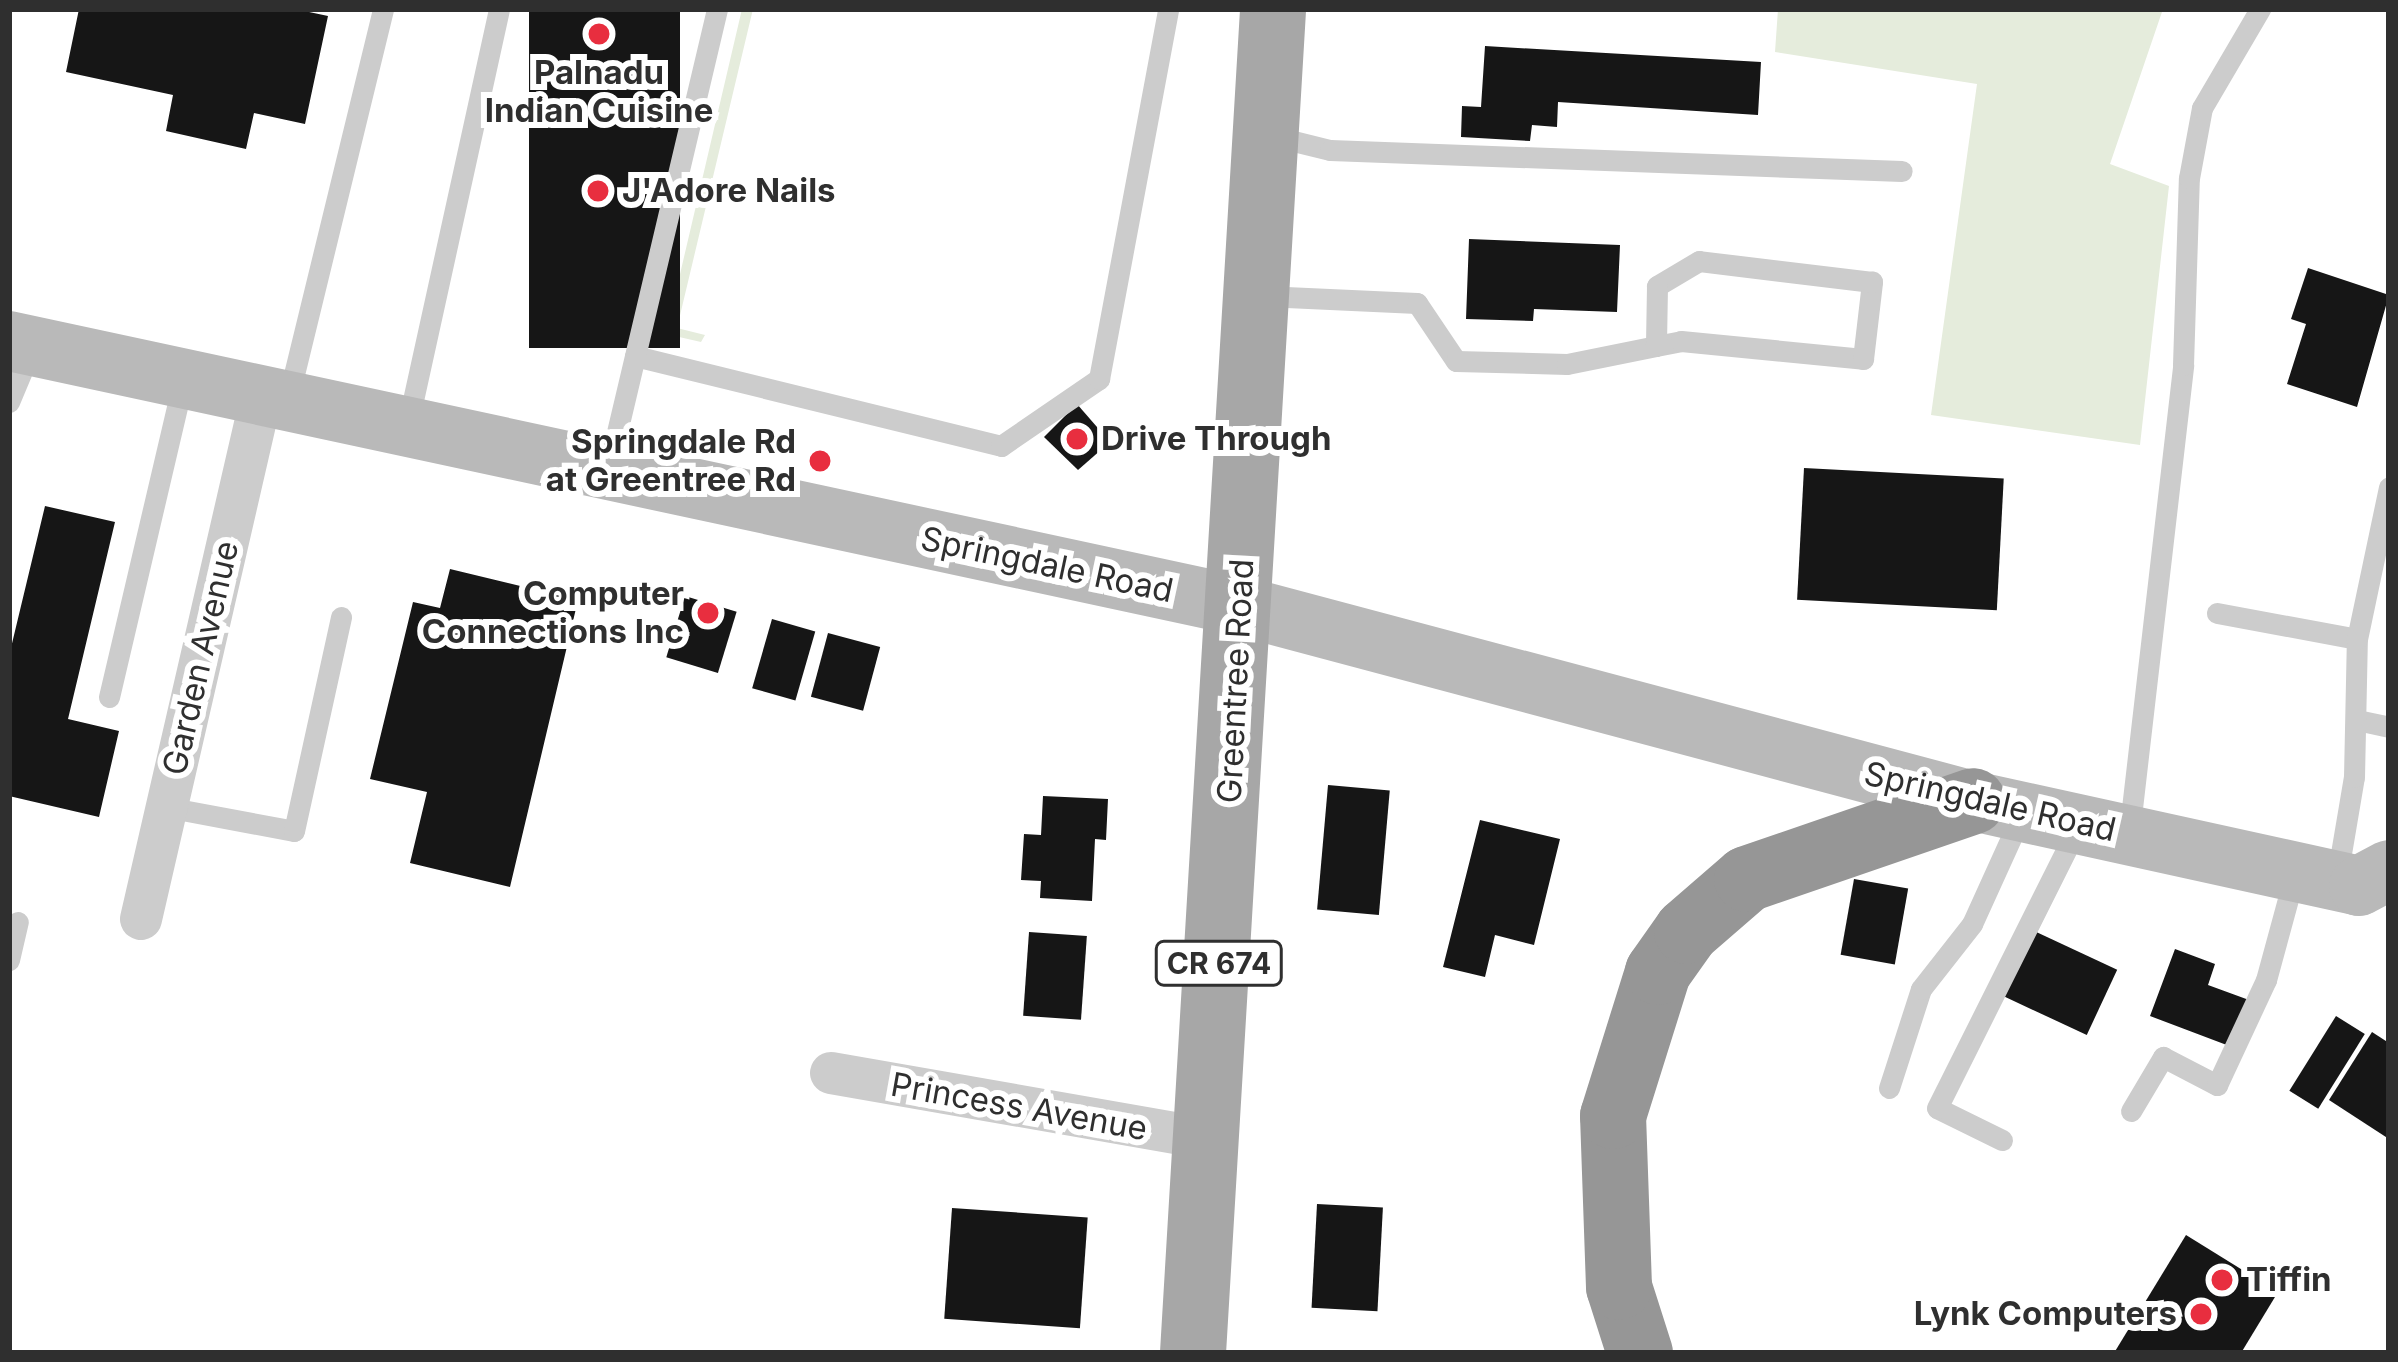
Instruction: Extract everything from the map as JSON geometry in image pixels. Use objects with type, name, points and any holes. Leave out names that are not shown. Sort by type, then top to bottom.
[{"type":"highway","points":[[1640,1353],[1619,1287],[1613,1116],[1658,972],[1687,931],[1747,879],[2051,818]]},
{"type":"main road","name":"Greentree Road","points":[[1204,1342],[1208,1139],[1273,9]]},
{"type":"main road","name":"Springdale Road","points":[[20,344],[1240,606],[2051,818],[2354,887]]},
{"type":"street","name":"Garden Avenue","points":[[140,919],[274,401]]},
{"type":"street","name":"Princess Avenue","points":[[831,1073],[1208,1139]]},
{"type":"lane","points":[[274,401],[383,9]]},
{"type":"lane","points":[[407,429],[500,9]]},
{"type":"lane","points":[[608,472],[717,9]]},
{"type":"lane","points":[[635,356],[1000,446],[1099,379],[1168,9]]},
{"type":"lane","points":[[2002,1140],[1937,1108],[2051,818],[2183,365],[2188,178],[2202,108],[2260,9]]},
{"type":"lane","points":[[1267,134],[1330,150],[1902,171]]},
{"type":"lane","points":[[1258,295],[1417,304],[1456,361],[1567,364],[1682,341],[1863,359],[1872,282],[1699,261],[1657,286],[1656,346]]},
{"type":"lane","points":[[9,402],[20,344]]},
{"type":"lane","points":[[109,697],[183,381]]},
{"type":"lane","points":[[2131,1111],[2164,1057],[2217,1085],[2266,980],[2354,887],[2357,639],[2389,487]]},
{"type":"lane","points":[[2217,613],[2357,639]]},
{"type":"lane","points":[[166,807],[294,831],[341,616]]},
{"type":"lane","points":[[2357,720],[2389,727]]},
{"type":"lane","points":[[1888,1088],[1921,989],[2051,818]]},
{"type":"lane","points":[[9,960],[17,922]]},
{"type":"green space","points":[[742,9],[753,9],[677,328],[705,335],[701,342],[666,334]]},
{"type":"green space","points":[[1778,9],[2163,9],[2110,164],[2169,186],[2140,445],[1931,415],[1977,84],[1775,52]]},
{"type":"building","points":[[79,9],[295,9],[328,16],[305,124],[254,113],[246,149],[166,131],[173,95],[66,72]]},
{"type":"building","points":[[529,9],[680,9],[680,348],[529,348]]},
{"type":"building","points":[[1485,46],[1761,62],[1758,115],[1558,102],[1557,127],[1532,125],[1530,141],[1461,137],[1462,106],[1481,107]]},
{"type":"building","points":[[1469,239],[1620,245],[1617,312],[1534,309],[1533,321],[1466,319]]},
{"type":"building","points":[[2308,268],[2389,295],[2357,407],[2287,384],[2306,324],[2291,319]]},
{"type":"building","name":"Drive Through","points":[[1077,404],[1110,442],[1078,470],[1044,437]]},
{"type":"building","points":[[1804,468],[2004,478],[1997,610],[1797,600]]},
{"type":"building","points":[[45,506],[115,522],[68,719],[119,731],[99,817],[9,796],[9,656]]},
{"type":"building","points":[[450,569],[578,600],[510,887],[410,863],[427,792],[370,779],[413,602],[440,608]]},
{"type":"building","points":[[685,596],[737,612],[718,673],[666,657]]},
{"type":"building","points":[[772,619],[815,631],[795,701],[752,688]]},
{"type":"building","points":[[828,633],[880,647],[863,711],[811,697]]},
{"type":"building","points":[[1328,785],[1390,790],[1379,915],[1317,910]]},
{"type":"building","points":[[1043,796],[1108,799],[1106,840],[1095,839],[1092,901],[1040,898],[1041,881],[1021,880],[1024,834],[1041,835]]},
{"type":"building","points":[[1480,820],[1560,839],[1534,945],[1495,935],[1485,977],[1443,967]]},
{"type":"building","points":[[1854,879],[1908,889],[1895,964],[1841,955]]},
{"type":"building","points":[[2032,930],[2117,970],[2087,1035],[2002,995]]},
{"type":"building","points":[[1029,932],[1087,936],[1081,1020],[1023,1016]]},
{"type":"building","points":[[2175,949],[2215,964],[2208,985],[2249,1000],[2232,1047],[2150,1016]]},
{"type":"building","points":[[2336,1016],[2365,1034],[2318,1109],[2289,1091]]},
{"type":"building","points":[[2372,1032],[2389,1043],[2389,1139],[2329,1100]]},
{"type":"building","points":[[1317,1204],[1383,1207],[1377,1311],[1312,1308]]},
{"type":"building","points":[[952,1208],[1088,1217],[1080,1328],[944,1319]]},
{"type":"building","points":[[2186,1235],[2278,1292],[2241,1353],[2114,1353]]},
{"type":"place","name":"Palnadu Indian Cuisine","points":[[599,34]]},
{"type":"place","name":"J'Adore Nails","points":[[598,191]]},
{"type":"place","name":"Drive Through","points":[[1077,439]]},
{"type":"place","name":"Springdale Rd at Greentree Rd","points":[[820,461]]},
{"type":"place","name":"Computer Connections Inc","points":[[708,613]]},
{"type":"place","name":"Tiffin","points":[[2222,1280]]},
{"type":"place","name":"Lynk Computers","points":[[2201,1314]]}]
